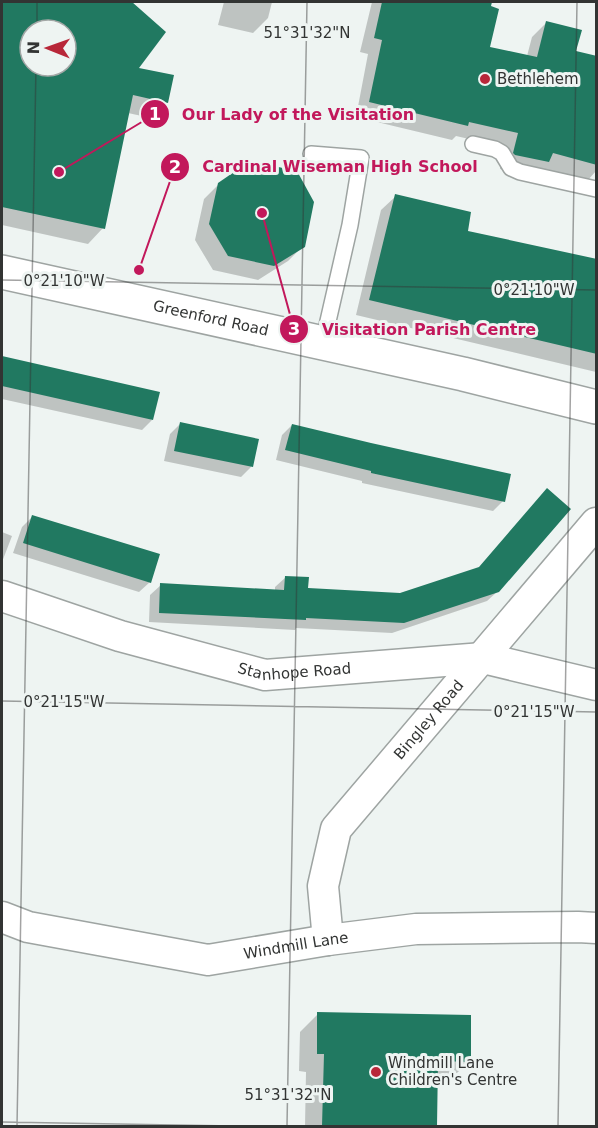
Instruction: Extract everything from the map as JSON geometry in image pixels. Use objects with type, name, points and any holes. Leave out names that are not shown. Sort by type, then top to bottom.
[{"type":"main road","name":"Greenford Road","points":[[2,272],[463,374],[597,407]]},
{"type":"street","name":"Bingley Road","points":[[328,940],[323,886],[336,829],[597,523]]},
{"type":"street","name":"Stanhope Road","points":[[2,596],[120,636],[266,675],[483,658],[597,685]]},
{"type":"street","name":"Windmill Lane","points":[[2,917],[28,927],[207,960],[328,940],[416,929],[597,928]]},
{"type":"lane","points":[[473,144],[502,153],[511,168],[520,172],[597,189]]},
{"type":"lane","points":[[311,154],[361,158],[350,225],[323,343]]},
{"type":"building","points":[[2,2],[132,2],[166,32],[139,68],[174,75],[168,103],[133,95],[105,229],[2,207]]},
{"type":"building","name":"Bethlehem","points":[[382,2],[492,2],[491,6],[499,9],[490,47],[537,57],[546,21],[582,30],[576,51],[597,56],[597,165],[553,153],[549,162],[515,155],[513,153],[518,133],[469,122],[468,126],[369,102],[382,40],[374,38]]},
{"type":"building","points":[[250,161],[297,171],[314,202],[305,247],[274,266],[228,256],[209,224],[218,183]]},
{"type":"building","points":[[395,194],[471,212],[468,231],[597,259],[597,354],[369,300]]},
{"type":"building","points":[[2,356],[160,392],[153,420],[2,386]]},
{"type":"building","points":[[180,422],[259,439],[253,467],[174,451]]},
{"type":"building","points":[[292,424],[511,474],[505,502],[371,473],[371,471],[285,450]]},
{"type":"building","points":[[547,488],[571,509],[499,592],[404,623],[159,613],[160,583],[284,590],[285,576],[309,577],[308,588],[400,593],[479,567]]},
{"type":"building","points":[[32,515],[160,554],[151,583],[23,543]]},
{"type":"building","name":"Windmill Lane Children's Centre","points":[[317,1012],[471,1015],[471,1062],[438,1061],[437,1126],[322,1126],[324,1054],[317,1054]]},
{"type":"place","name":"Bethlehem","points":[[485,79]]},
{"type":"place","name":"Our Lady of the Visitation","points":[[59,172]]},
{"type":"place","name":"Visitation Parish Centre","points":[[262,213]]},
{"type":"place","name":"Cardinal Wiseman High School","points":[[139,270]]},
{"type":"place","name":"Windmill Lane Children's Centre","points":[[376,1072]]}]
